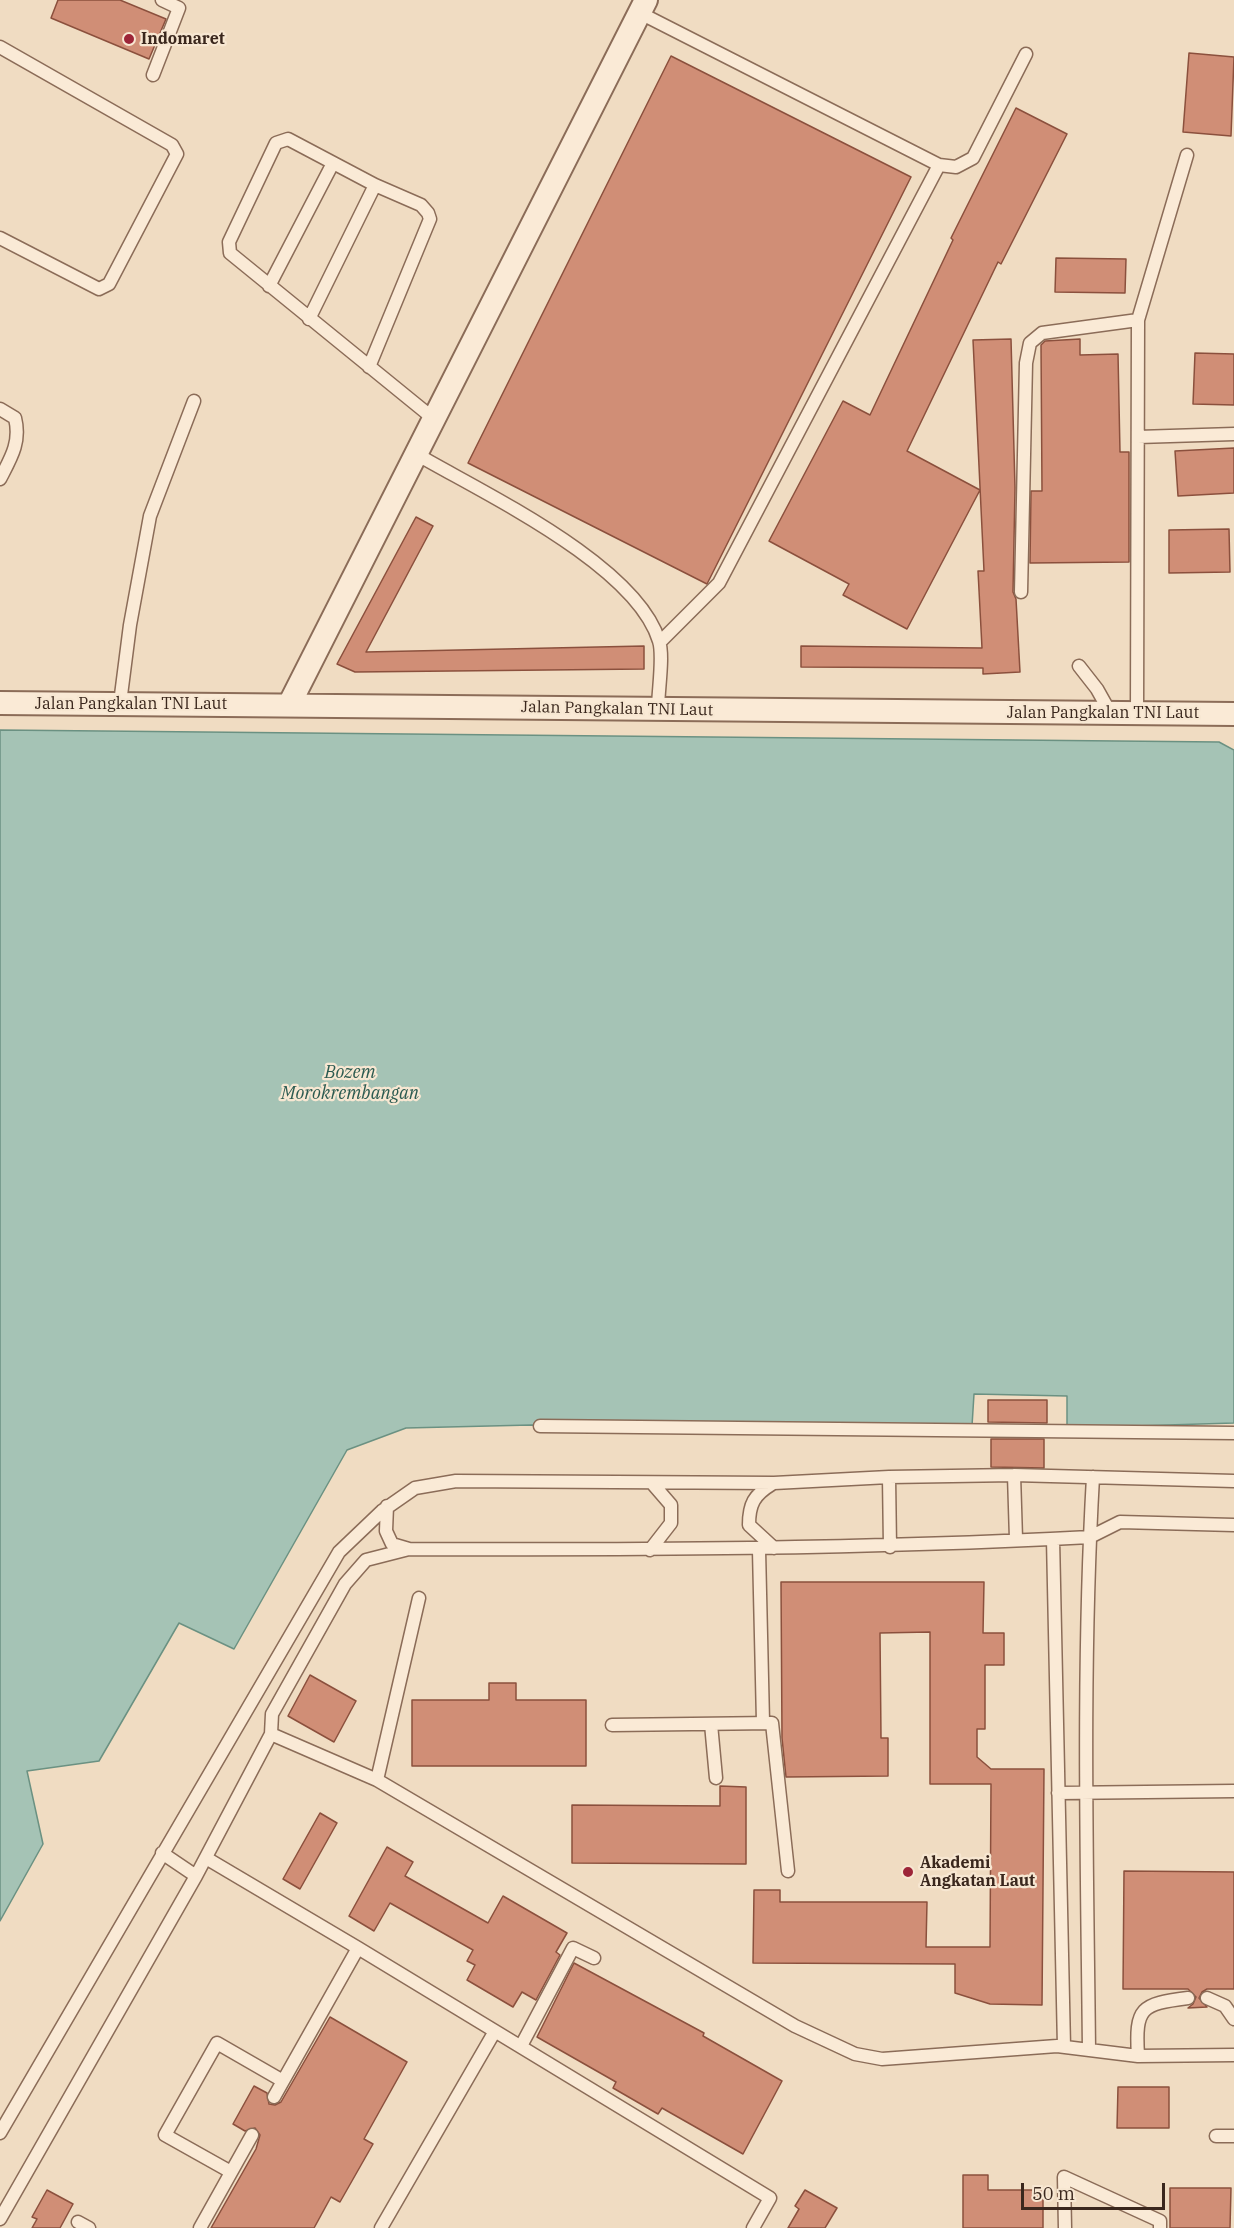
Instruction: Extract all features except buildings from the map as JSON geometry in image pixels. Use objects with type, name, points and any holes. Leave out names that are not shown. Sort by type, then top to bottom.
[{"type":"street","points":[[289,705],[418,455],[434,419],[643,7]]},
{"type":"street","name":"Jalan Pangkalan TNI Laut","points":[[0,703],[1234,714]]},
{"type":"lane","points":[[153,75],[182,4],[162,0]]},
{"type":"lane","points":[[643,7],[939,165],[956,167],[973,158],[1026,54]]},
{"type":"lane","points":[[0,47],[172,144],[177,154],[109,284],[104,288],[99,289],[0,238]]},
{"type":"lane","points":[[369,367],[430,219],[428,213],[421,205],[375,185],[288,139],[276,142],[228,247],[230,253],[309,319],[369,367],[434,419]]},
{"type":"lane","points":[[1137,714],[1138,320],[1187,154]]},
{"type":"lane","points":[[269,286],[333,163]]},
{"type":"lane","points":[[660,642],[719,583],[939,165]]},
{"type":"lane","points":[[309,319],[375,185]]},
{"type":"lane","points":[[1021,592],[1026,363],[1030,343],[1042,333],[1138,320]]},
{"type":"lane","points":[[120,703],[130,625],[150,516],[195,401]]},
{"type":"lane","points":[[0,409],[15,418],[18,429],[16,448],[0,479]]},
{"type":"lane","points":[[1138,437],[1234,434]]},
{"type":"lane","points":[[418,455],[598,564],[641,604],[660,642],[658,709]]},
{"type":"lane","points":[[1079,666],[1097,688],[1111,714]]},
{"type":"lane","points":[[540,1426],[1234,1434]]},
{"type":"lane","points":[[1014,1475],[1016,1539]]},
{"type":"lane","points":[[0,2133],[339,1552],[387,1506],[416,1488],[456,1481],[774,1482],[1014,1475],[1234,1481]]},
{"type":"lane","points":[[889,1477],[890,1547]]},
{"type":"lane","points":[[1089,2050],[1087,1791],[1090,1537],[1094,1477]]},
{"type":"lane","points":[[774,1482],[756,1493],[749,1509],[749,1525],[774,1548]]},
{"type":"lane","points":[[650,1550],[671,1523],[671,1505],[652,1483]]},
{"type":"lane","points":[[387,1506],[386,1531],[393,1544],[410,1549]]},
{"type":"lane","points":[[0,2219],[206,1858],[272,1734],[272,1714],[345,1584],[366,1560],[410,1549],[759,1550],[890,1547],[1090,1537],[1120,1522],[1234,1525]]},
{"type":"lane","points":[[1053,1539],[1064,2047]]},
{"type":"lane","points":[[759,1550],[763,1722]]},
{"type":"lane","points":[[377,1780],[420,1598]]},
{"type":"lane","points":[[251,1706],[272,1714]]},
{"type":"lane","points":[[612,1725],[772,1723],[788,1871]]},
{"type":"lane","points":[[711,1724],[716,1778]]},
{"type":"lane","points":[[272,1734],[377,1780],[795,2026],[855,2054],[882,2059],[1064,2047],[1138,2056],[1234,2055]]},
{"type":"lane","points":[[1058,1793],[1234,1791]]},
{"type":"lane","points":[[162,1853],[196,1876]]},
{"type":"lane","points":[[206,1858],[358,1947],[770,2198],[753,2228]]},
{"type":"lane","points":[[274,2097],[358,1947]]},
{"type":"lane","points":[[521,2046],[573,1948],[594,1958]]},
{"type":"lane","points":[[1138,2056],[1136,2028],[1141,2012],[1157,2002],[1188,1998]]},
{"type":"lane","points":[[1207,1998],[1225,2006],[1234,2019]]},
{"type":"lane","points":[[381,2228],[495,2031]]},
{"type":"lane","points":[[231,2172],[165,2135],[217,2043],[283,2081]]},
{"type":"lane","points":[[200,2228],[252,2135]]},
{"type":"lane","points":[[1216,2136],[1234,2136]]},
{"type":"lane","points":[[1065,2228],[1064,2178],[1160,2221],[1160,2228]]},
{"type":"water","name":"Bozem Morokrembangan","points":[[0,730],[1219,742],[1234,750],[1234,1423],[1067,1428],[1067,1396],[974,1394],[972,1426],[531,1425],[406,1428],[347,1450],[234,1649],[179,1623],[99,1761],[27,1771],[43,1844],[0,1921]]},
{"type":"place","name":"Indomaret","points":[[129,39]]},
{"type":"place","name":"Akademi Angkatan Laut","points":[[908,1872]]}]
